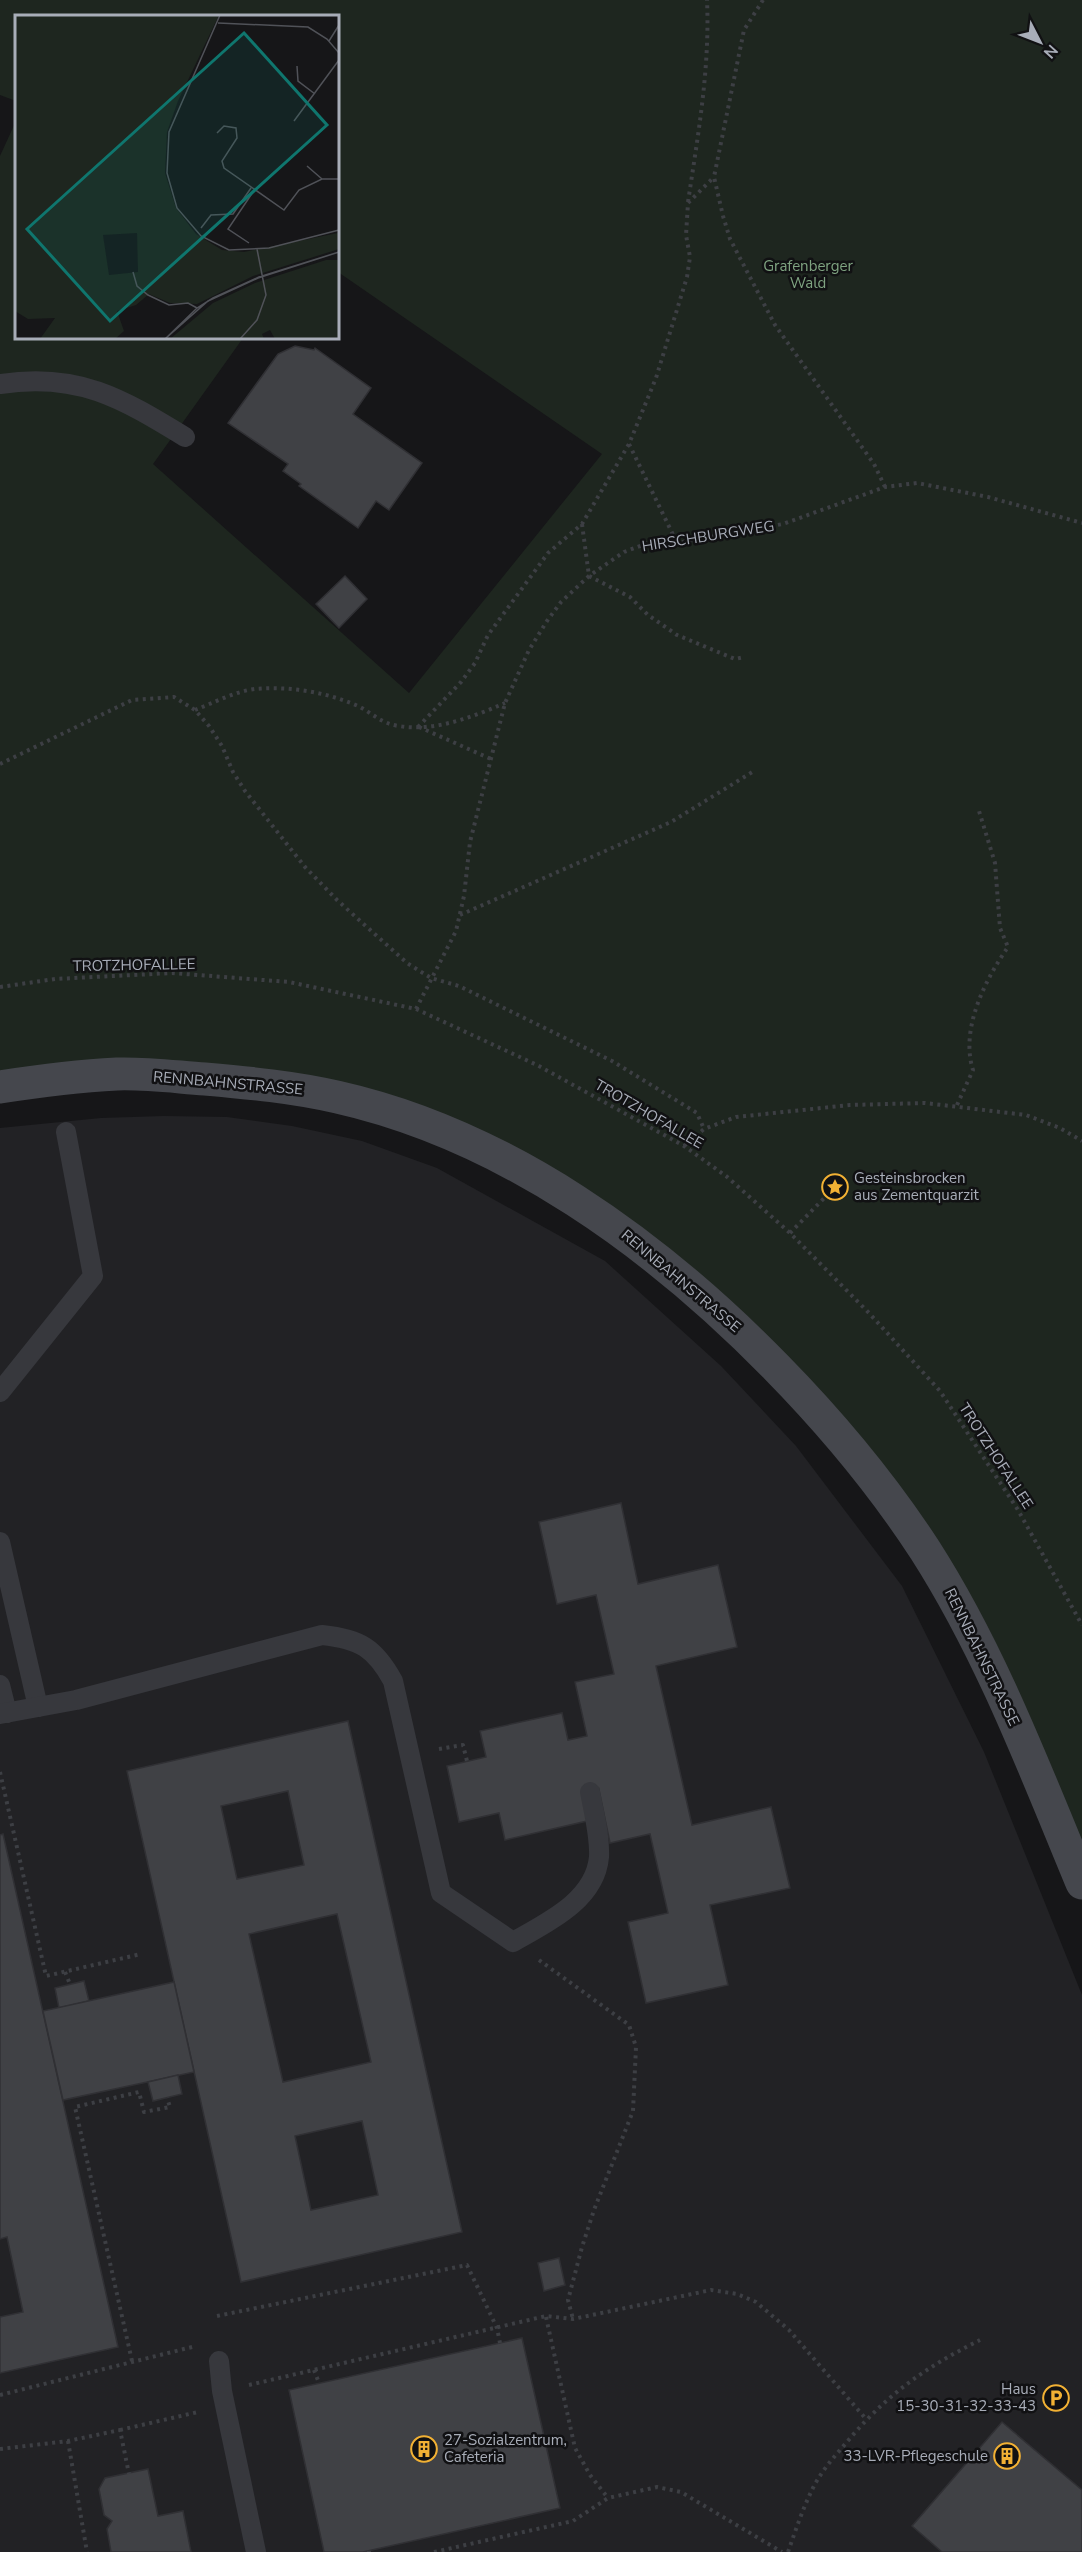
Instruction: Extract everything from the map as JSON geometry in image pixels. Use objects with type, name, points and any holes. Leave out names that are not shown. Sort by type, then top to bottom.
[{"type":"street","name":"RENNBAHNSTRASSE","points":[[0,1087],[119,1074],[259,1083],[340,1097],[434,1127],[482,1149],[585,1206],[641,1245],[698,1291],[793,1384],[879,1484],[906,1521],[954,1597],[1019,1732],[1082,1882]]},
{"type":"lane","points":[[0,384],[42,381],[70,383],[118,397],[185,437]]},
{"type":"lane","points":[[0,1392],[93,1276],[66,1132]]},
{"type":"lane","points":[[0,1542],[38,1707]]},
{"type":"lane","points":[[0,1685],[3,1714],[76,1700],[322,1635],[345,1637],[368,1647],[382,1660],[393,1682],[412,1754],[441,1893],[513,1942],[562,1914],[579,1897],[594,1876],[599,1858],[590,1792]]},
{"type":"lane","points":[[219,2361],[224,2398],[256,2552]]},
{"type":"path","points":[[418,727],[461,682],[475,663],[488,634],[548,553],[582,524],[629,444],[656,378],[687,277],[690,257],[686,235],[688,203],[703,95],[708,31],[707,0]]},
{"type":"path","points":[[763,0],[744,30],[714,177],[730,239],[776,325],[874,464],[885,487]]},
{"type":"path","points":[[688,203],[714,177]]},
{"type":"path","points":[[629,444],[678,543]]},
{"type":"path","name":"HIRSCHBURGWEG","points":[[416,1009],[456,931],[468,853],[505,703],[529,650],[547,621],[561,602],[589,576],[624,552],[648,543],[678,543],[783,524],[885,487],[917,483],[988,497],[1082,523]]},
{"type":"path","points":[[582,524],[589,576],[630,597],[648,615],[677,635],[735,659],[745,657]]},
{"type":"path","points":[[195,710],[253,689],[288,689],[323,694],[360,707],[380,721],[399,726],[418,727],[459,721],[505,703]]},
{"type":"path","points":[[0,764],[132,700],[174,697],[195,710],[222,746],[233,772],[245,791],[305,867],[378,938],[431,978],[459,986],[612,1061],[697,1113],[704,1129]]},
{"type":"path","points":[[418,727],[491,759]]},
{"type":"path","points":[[460,915],[670,822],[754,771]]},
{"type":"path","points":[[957,1105],[973,1070],[969,1058],[979,1000],[990,973],[1008,946],[1000,928],[995,863],[979,811]]},
{"type":"path","name":"TROTZHOFALLEE","points":[[0,987],[55,979],[172,973],[289,982],[416,1009],[537,1065],[684,1146],[726,1176],[790,1233],[869,1313],[940,1390],[1018,1510],[1082,1625]]},
{"type":"path","points":[[684,1146],[704,1129],[736,1117],[850,1105],[957,1105],[1026,1115],[1060,1128],[1082,1141]]},
{"type":"path","points":[[790,1233],[835,1187]]},
{"type":"path","points":[[412,1754],[463,1744],[467,1761]]},
{"type":"path","points":[[0,1772],[46,1976],[141,1954]]},
{"type":"path","points":[[513,1942],[629,2025],[636,2048],[633,2111],[582,2247],[568,2300],[573,2319]]},
{"type":"path","points":[[65,1972],[70,1984]]},
{"type":"path","points":[[132,2361],[75,2107],[139,2092],[144,2112],[170,2108],[167,2098]]},
{"type":"path","points":[[217,2316],[467,2265],[497,2328],[500,2343]]},
{"type":"path","points":[[0,2449],[68,2441],[120,2430],[314,2370],[546,2316],[573,2319],[711,2290],[737,2294],[756,2302],[789,2330],[866,2419]]},
{"type":"path","points":[[546,2316],[575,2448],[590,2475],[608,2498]]},
{"type":"path","points":[[788,2552],[811,2491],[830,2461],[866,2419],[907,2382],[938,2361],[980,2340]]},
{"type":"path","points":[[0,2396],[198,2345]]},
{"type":"path","points":[[314,2370],[319,2383]]},
{"type":"path","points":[[120,2430],[129,2474]]},
{"type":"path","points":[[68,2441],[87,2552]]},
{"type":"path","points":[[434,2552],[573,2521],[608,2498],[657,2487],[681,2492],[782,2552]]},
{"type":"shaded area","points":[[227,1117],[292,1126],[362,1141],[437,1168],[605,1261],[721,1366],[796,1446],[902,1586],[984,1752],[1082,1995],[1082,2552],[0,2552],[0,1128],[101,1118]]},
{"type":"green space","name":"Grafenberger Wald","points":[[0,0],[1082,0],[1082,1856],[1030,1727],[803,1376],[437,1116],[0,1077],[0,156],[15,123],[15,339],[242,339],[153,464],[409,693],[602,454],[339,273],[339,15],[15,15],[15,101],[0,95]]},
{"type":"building","points":[[295,346],[314,350],[315,348],[371,388],[353,414],[422,463],[389,510],[376,501],[358,528],[299,486],[301,484],[283,471],[288,464],[228,423],[278,354]]},
{"type":"building","points":[[345,576],[367,599],[339,628],[316,604]]},
{"type":"building","points":[[621,1503],[638,1584],[718,1565],[737,1647],[656,1666],[692,1825],[771,1807],[790,1888],[710,1905],[728,1985],[646,2003],[628,1922],[668,1913],[650,1834],[610,1843],[599,1790],[587,1821],[505,1840],[499,1813],[459,1822],[447,1766],[486,1757],[480,1731],[562,1713],[568,1740],[587,1736],[575,1682],[614,1674],[596,1595],[557,1604],[539,1522]]},
{"type":"building","points":[[348,1721],[462,2232],[241,2282],[127,1771]],"holes":[[[288,1791],[304,1865],[237,1879],[221,1806]],[[337,1914],[371,2062],[283,2082],[249,1934]],[[362,2121],[378,2195],[311,2210],[295,2136]]]},
{"type":"building","points":[[3,1834],[118,2347],[0,2373],[0,2317],[23,2312],[7,2237],[0,2239],[0,1835]]},
{"type":"building","points":[[84,1981],[89,2001],[59,2008],[55,1988]]},
{"type":"building","points":[[174,1982],[194,2072],[63,2100],[43,2011]]},
{"type":"building","points":[[178,2075],[182,2094],[153,2101],[148,2082]]},
{"type":"building","points":[[559,2258],[565,2285],[544,2291],[538,2263]]},
{"type":"building","name":"27-Sozialzentrum, Cafeteria","points":[[522,2338],[560,2508],[363,2552],[324,2552],[289,2390]]},
{"type":"building","name":"33-LVR-Pflegeschule","points":[[1002,2422],[1082,2490],[1082,2552],[942,2552],[912,2526]]},
{"type":"building","points":[[148,2469],[158,2516],[183,2511],[191,2552],[111,2552],[107,2529],[112,2521],[104,2515],[99,2489],[105,2478]]},
{"type":"place","name":"Gesteinsbrocken aus Zementquarzit","points":[[835,1187]]},
{"type":"place","name":"Haus 15-30-31-32-33-43","points":[[1056,2398]]},
{"type":"place","name":"27-Sozialzentrum, Cafeteria","points":[[424,2449]]},
{"type":"place","name":"33-LVR-Pflegeschule","points":[[1007,2456]]}]
